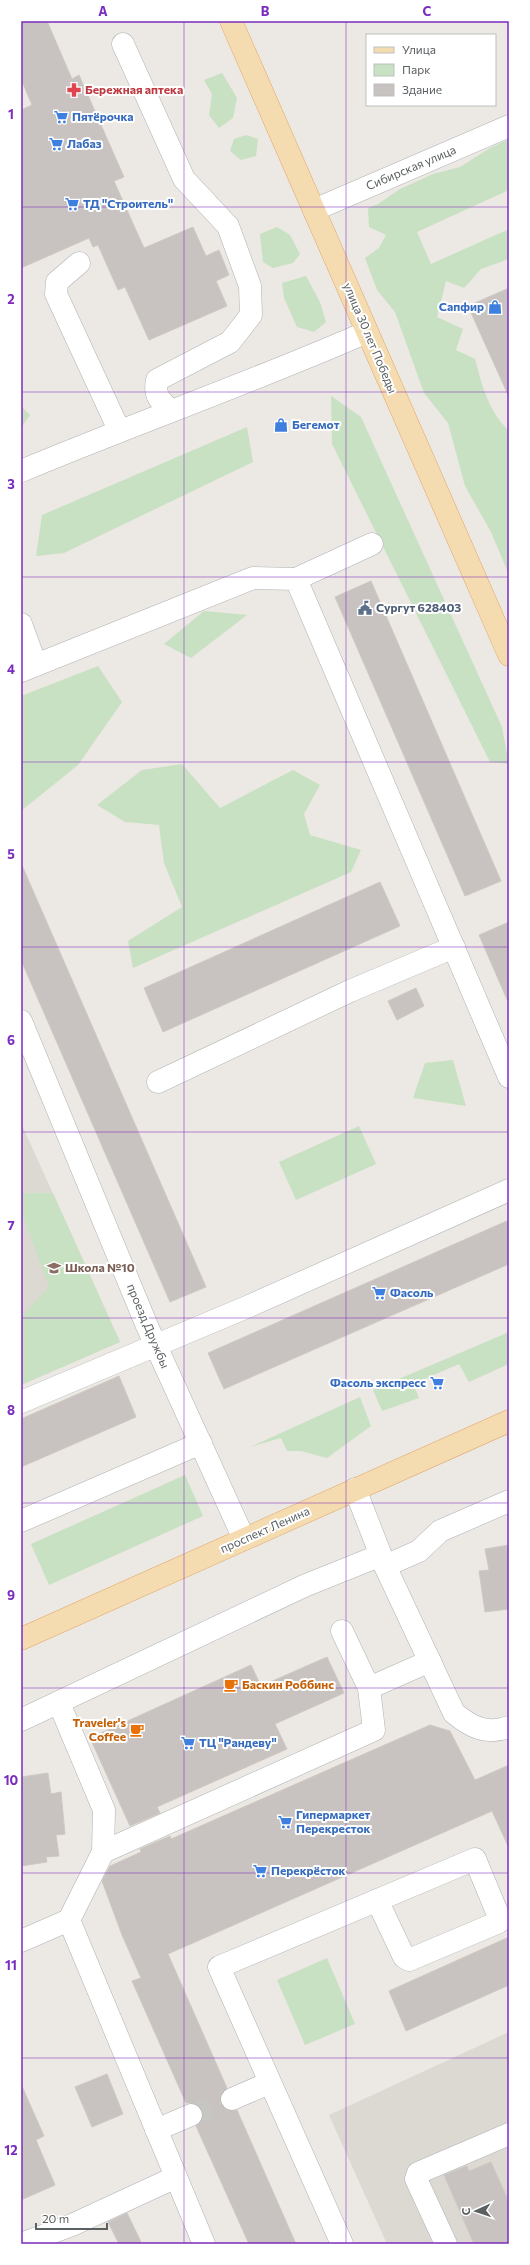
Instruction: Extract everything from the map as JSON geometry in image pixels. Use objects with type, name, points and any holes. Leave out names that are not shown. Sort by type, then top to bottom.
[{"type":"main road","name":"улица 30 лет Победы","points":[[231,21],[509,655]]},
{"type":"main road","name":"проспект Ленина","points":[[21,1639],[355,1489],[509,1422]]},
{"type":"street","points":[[123,44],[184,179],[228,226],[250,286],[251,315],[230,342],[157,380],[155,389],[157,398],[170,410]]},
{"type":"street","name":"Сибирская улица","points":[[314,210],[509,126]]},
{"type":"street","points":[[79,263],[57,282],[56,294],[119,430]]},
{"type":"street","points":[[21,471],[119,430],[292,364],[367,332]]},
{"type":"street","points":[[21,624],[28,668],[253,578],[296,579],[372,544]]},
{"type":"street","points":[[296,579],[509,1077]]},
{"type":"street","points":[[158,1082],[350,991],[454,947]]},
{"type":"street","name":"проезд Дружбы","points":[[21,1021],[157,1346],[244,1539]]},
{"type":"street","points":[[21,1402],[157,1346],[509,1190]]},
{"type":"street","points":[[21,1521],[201,1443]]},
{"type":"street","points":[[355,1489],[383,1561],[454,1713],[470,1726],[497,1731],[509,1727]]},
{"type":"street","points":[[21,1720],[304,1586],[419,1551],[440,1531],[509,1501]]},
{"type":"street","points":[[103,1852],[374,1730],[369,1688],[342,1631]]},
{"type":"street","points":[[369,1688],[430,1661]]},
{"type":"street","points":[[21,1941],[69,1920],[103,1852],[104,1810],[59,1703]]},
{"type":"street","points":[[342,2244],[269,2083],[219,1967],[377,1900],[475,1859],[499,1917],[499,1922],[409,1960],[404,1957],[377,1900]]},
{"type":"street","points":[[69,1920],[204,2244]]},
{"type":"street","points":[[232,2099],[269,2083]]},
{"type":"street","points":[[156,2130],[191,2115]]},
{"type":"street","points":[[446,2244],[416,2179],[418,2173],[509,2134]]},
{"type":"street","points":[[21,2244],[72,2225],[176,2178]]},
{"type":"shaded area","name":"Школа №10","points":[[21,1123],[120,1342],[21,1385]]},
{"type":"shaded area","points":[[509,2032],[509,2244],[387,2244],[329,2115]]},
{"type":"green space","points":[[222,73],[237,98],[233,118],[219,128],[209,115],[212,94],[204,80]]},
{"type":"green space","points":[[246,135],[258,139],[256,156],[241,160],[230,151],[234,139]]},
{"type":"green space","points":[[509,139],[509,190],[417,232],[431,264],[509,229],[509,259],[481,269],[464,288],[446,281],[437,317],[463,329],[456,350],[475,359],[480,379],[491,407],[502,424],[509,431],[509,575],[491,532],[465,486],[448,423],[424,393],[395,312],[377,290],[365,258],[379,248],[386,235],[369,227],[368,208],[378,204],[400,189],[433,174],[460,167],[490,148]]},
{"type":"green space","points":[[277,227],[290,235],[300,254],[293,263],[273,268],[263,262],[260,234]]},
{"type":"green space","points":[[306,276],[320,302],[326,322],[314,332],[297,327],[284,298],[282,283]]},
{"type":"green space","points":[[331,396],[361,417],[502,727],[509,764],[490,762],[332,444]]},
{"type":"green space","points":[[21,406],[30,415],[21,428]]},
{"type":"green space","points":[[247,427],[253,462],[64,553],[36,556],[42,515]]},
{"type":"green space","points":[[204,611],[247,615],[191,658],[164,644]]},
{"type":"green space","points":[[98,666],[122,702],[78,765],[21,811],[21,696]]},
{"type":"green space","points":[[182,764],[220,808],[293,770],[320,785],[304,814],[310,835],[361,850],[351,872],[133,968],[128,941],[182,907],[164,863],[159,825],[125,822],[97,805],[142,770]]},
{"type":"green space","points":[[453,1060],[466,1106],[413,1098],[425,1063]]},
{"type":"green space","points":[[359,1126],[376,1164],[296,1200],[279,1162]]},
{"type":"green space","name":"Школа №10","points":[[21,1193],[53,1193],[120,1342],[21,1385],[21,1317],[49,1287],[21,1210]]},
{"type":"green space","points":[[509,1332],[509,1364],[469,1382],[459,1364],[413,1384],[419,1398],[382,1411],[373,1390]]},
{"type":"green space","points":[[360,1397],[371,1426],[327,1458],[301,1451],[287,1451],[281,1438],[250,1447]]},
{"type":"green space","points":[[185,1475],[203,1516],[49,1585],[31,1544]]},
{"type":"green space","points":[[327,1958],[355,2024],[305,2045],[277,1980]]},
{"type":"building","name":"ТД \"Строитель\"","points":[[21,21],[47,21],[72,79],[79,75],[124,177],[114,181],[144,248],[193,227],[206,256],[219,250],[229,275],[216,281],[227,306],[149,340],[125,287],[118,290],[98,245],[93,247],[89,238],[21,268],[21,110],[32,105],[21,79]]},
{"type":"building","points":[[509,288],[509,397],[468,306]]},
{"type":"building","points":[[371,581],[501,881],[465,896],[335,597]]},
{"type":"building","points":[[21,863],[206,1287],[170,1302],[21,960]]},
{"type":"building","points":[[380,882],[400,926],[163,1032],[144,988]]},
{"type":"building","points":[[509,922],[509,1004],[479,935]]},
{"type":"building","points":[[416,988],[424,1006],[397,1020],[388,1001]]},
{"type":"building","points":[[509,1220],[509,1264],[224,1389],[208,1353]]},
{"type":"building","points":[[119,1376],[136,1417],[21,1467],[21,1419]]},
{"type":"building","points":[[509,1545],[509,1609],[485,1612],[479,1571],[489,1570],[485,1549]]},
{"type":"building","name":"ТЦ \"Рандеву\"","points":[[327,1657],[344,1693],[275,1724],[287,1749],[157,1807],[160,1813],[130,1826],[90,1738],[251,1665],[261,1686]]},
{"type":"building","points":[[430,1725],[450,1731],[475,1780],[509,1765],[509,1848],[492,1811],[168,1954],[227,2088],[220,2097],[221,2104],[230,2111],[237,2110],[296,2244],[249,2244],[196,2126],[203,2117],[202,2110],[193,2103],[186,2103],[132,1981],[141,1978],[122,1935],[102,1881],[110,1866],[141,1852],[140,1849],[170,1836],[171,1839]]},
{"type":"building","points":[[48,1773],[51,1794],[61,1792],[65,1834],[56,1835],[59,1856],[46,1857],[47,1862],[21,1866],[21,1777]]},
{"type":"building","points":[[509,1937],[509,1985],[406,2031],[389,1991]]},
{"type":"building","points":[[107,2074],[123,2114],[92,2127],[75,2087]]},
{"type":"building","points":[[21,2084],[44,2136],[36,2140],[55,2185],[21,2200]]},
{"type":"building","points":[[491,2162],[509,2202],[509,2244],[474,2244],[444,2175],[467,2166],[469,2171]]},
{"type":"building","points":[[127,2213],[142,2244],[119,2244],[108,2222]]},
{"type":"tunnel","points":[[191,2115],[232,2099]]},
{"type":"place","name":"Бережная аптека","points":[[74,90]]},
{"type":"place","name":"Пятёрочка","points":[[61,117]]},
{"type":"place","name":"Лабаз","points":[[56,144]]},
{"type":"place","name":"ТД \"Строитель\"","points":[[72,204]]},
{"type":"place","name":"Сапфир","points":[[495,307]]},
{"type":"place","name":"Бегемот","points":[[281,425]]},
{"type":"place","name":"Сургут 628403","points":[[365,608]]},
{"type":"place","name":"Школа №10","points":[[54,1268]]},
{"type":"place","name":"Фасоль","points":[[379,1293]]},
{"type":"place","name":"Фасоль экспресс","points":[[437,1383]]},
{"type":"place","name":"Баскин Роббинс","points":[[231,1685]]},
{"type":"place","name":"Traveler's Coffee","points":[[137,1730]]},
{"type":"place","name":"ТЦ \"Рандеву\"","points":[[188,1743]]},
{"type":"place","name":"Гипермаркет Перекресток","points":[[285,1822]]},
{"type":"place","name":"Перекрёсток","points":[[260,1871]]}]
